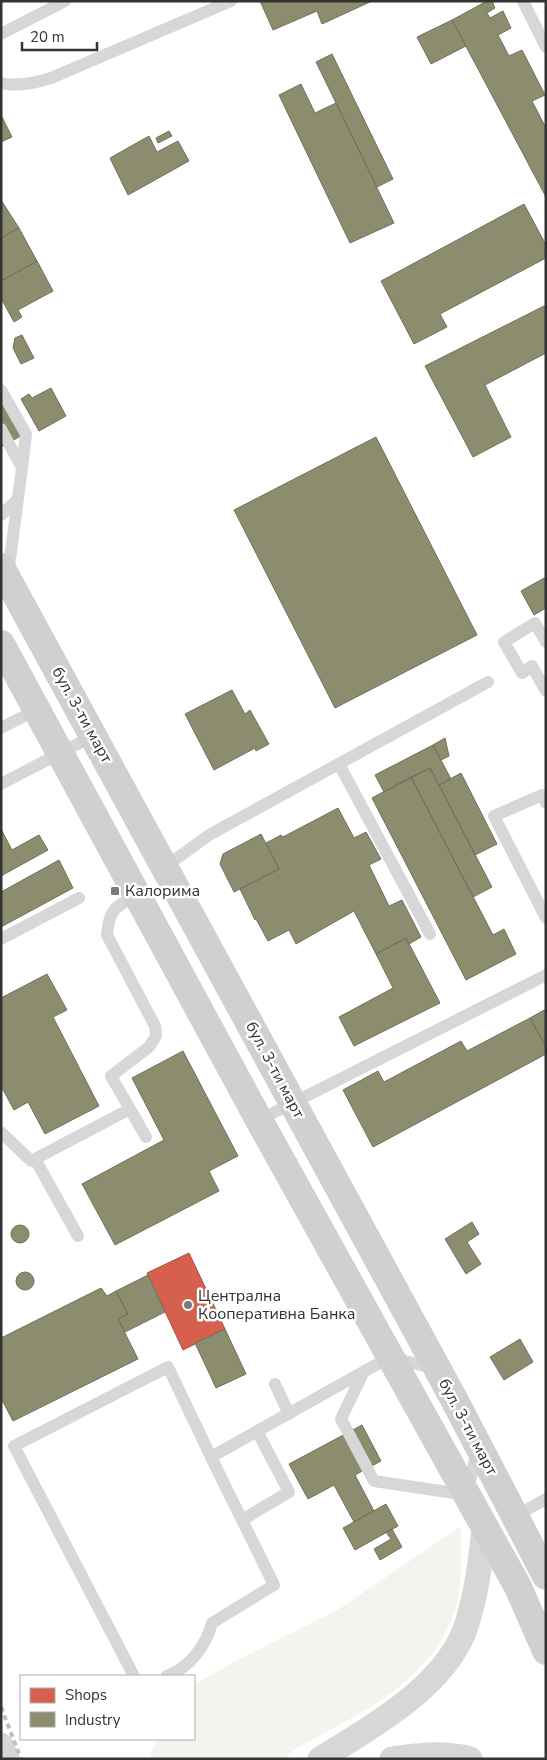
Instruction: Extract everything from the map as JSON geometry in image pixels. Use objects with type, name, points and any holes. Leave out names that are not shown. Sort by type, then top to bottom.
[{"type":"main road","name":"бул. 3-ти март","points":[[4,573],[438,1370],[546,1576]]},
{"type":"main road","name":"бул. 3-ти март","points":[[1,644],[259,1120],[518,1587],[546,1651]]},
{"type":"street","points":[[320,1759],[406,1702],[427,1685],[446,1661],[463,1633],[471,1607],[480,1563],[484,1527]]},
{"type":"street","points":[[1,1745],[7,1759]]},
{"type":"street","points":[[392,1759],[414,1755],[458,1756],[470,1759]]},
{"type":"lane","points":[[1,34],[65,1]]},
{"type":"lane","points":[[1,83],[9,85],[34,84],[51,78],[231,1]]},
{"type":"lane","points":[[523,1],[546,47]]},
{"type":"lane","points":[[1,390],[26,434],[4,573]]},
{"type":"lane","points":[[1,429],[22,468]]},
{"type":"lane","points":[[1,515],[17,500]]},
{"type":"lane","points":[[546,642],[535,623],[504,642],[522,673],[532,666],[546,691]]},
{"type":"lane","points":[[165,867],[209,835],[488,682]]},
{"type":"lane","points":[[1,728],[36,710]]},
{"type":"lane","points":[[1,784],[93,736]]},
{"type":"lane","points":[[339,764],[430,934]]},
{"type":"lane","points":[[546,803],[542,795],[494,816],[546,918]]},
{"type":"lane","points":[[137,895],[114,908],[108,921],[107,935],[155,1026],[156,1036],[149,1047],[112,1076],[146,1137]]},
{"type":"lane","points":[[1,939],[78,898]]},
{"type":"lane","points":[[259,1120],[546,975]]},
{"type":"lane","points":[[1,1132],[31,1161],[130,1109]]},
{"type":"lane","points":[[35,1159],[78,1236]]},
{"type":"lane","points":[[211,1458],[390,1357],[438,1370]]},
{"type":"lane","points":[[133,1675],[14,1446],[168,1368],[274,1585],[212,1623],[208,1639],[181,1671],[170,1675]]},
{"type":"lane","points":[[364,1371],[341,1419],[374,1481],[466,1495],[479,1446]]},
{"type":"lane","points":[[275,1384],[289,1414]]},
{"type":"lane","points":[[242,1520],[289,1492],[257,1431]]},
{"type":"lane","points":[[515,1516],[546,1499]]},
{"type":"shaded area","points":[[461,1526],[458,1599],[451,1621],[439,1644],[423,1664],[405,1682],[384,1698],[294,1750],[284,1759],[151,1759],[150,1755],[157,1740],[195,1740],[195,1684],[232,1663],[339,1609]]},
{"type":"building: Shops","name":"Централна Кооперативна Банка","points":[[189,1253],[225,1329],[183,1350],[147,1273]]},
{"type":"building: Industry","points":[[260,1],[372,1],[322,24],[317,11],[273,30]]},
{"type":"building: Industry","points":[[487,1],[492,1],[495,8],[487,13],[490,18],[503,11],[511,28],[498,35],[509,56],[522,50],[545,95],[532,101],[546,128],[546,197],[452,20]]},
{"type":"building: Industry","points":[[452,20],[466,46],[431,64],[417,37]]},
{"type":"building: Industry","points":[[332,54],[393,179],[377,187],[316,62]]},
{"type":"building: Industry","points":[[301,84],[315,113],[336,103],[394,223],[350,243],[279,95]]},
{"type":"building: Industry","points":[[1,115],[12,137],[1,142]]},
{"type":"building: Industry","points":[[169,131],[172,136],[158,143],[156,138]]},
{"type":"building: Industry","points":[[149,136],[157,152],[178,141],[189,161],[128,195],[110,158]]},
{"type":"building: Industry","points":[[1,200],[19,228],[1,238]]},
{"type":"building: Industry","points":[[524,204],[546,245],[546,258],[440,314],[447,327],[414,344],[381,281]]},
{"type":"building: Industry","points":[[19,228],[37,261],[1,281],[1,238]]},
{"type":"building: Industry","points":[[37,261],[53,291],[18,310],[22,317],[14,322],[1,298],[1,281]]},
{"type":"building: Industry","points":[[546,305],[546,353],[485,385],[511,437],[473,457],[425,366]]},
{"type":"building: Industry","points":[[22,335],[34,358],[21,364],[13,348],[15,338]]},
{"type":"building: Industry","points":[[51,388],[66,416],[39,431],[21,399],[29,394],[32,398]]},
{"type":"building: Industry","points":[[1,389],[26,433],[1,447]]},
{"type":"building: Industry","points":[[376,437],[477,635],[335,708],[234,510]]},
{"type":"building: Industry","points":[[546,577],[546,608],[534,615],[521,591]]},
{"type":"building: Industry","points":[[232,690],[245,714],[250,710],[269,744],[256,751],[255,748],[214,770],[185,714]]},
{"type":"building: Industry","points":[[445,738],[449,756],[441,760],[433,745]]},
{"type":"building: Industry","points":[[433,745],[451,779],[439,785],[430,768],[384,792],[375,775]]},
{"type":"building: Industry","points":[[430,768],[492,887],[473,897],[411,777]]},
{"type":"building: Industry","points":[[461,773],[497,844],[475,855],[439,785]]},
{"type":"building: Industry","points":[[411,777],[493,935],[504,929],[516,954],[466,980],[372,798]]},
{"type":"building: Industry","points":[[338,808],[354,838],[366,832],[381,859],[369,865],[389,906],[402,900],[421,937],[409,944],[406,938],[376,954],[354,911],[296,944],[289,930],[268,941],[255,920],[240,889],[279,869],[266,843],[281,835],[283,837]]},
{"type":"building: Industry","points":[[1,829],[12,850],[39,835],[48,850],[1,876]]},
{"type":"building: Industry","points":[[261,834],[279,869],[234,892],[220,864],[223,854]]},
{"type":"building: Industry","points":[[59,860],[73,888],[1,927],[1,892]]},
{"type":"building: Industry","points":[[406,938],[440,1003],[354,1046],[339,1017],[393,988],[376,954]]},
{"type":"building: Industry","points":[[47,974],[67,1010],[53,1017],[99,1106],[45,1134],[28,1102],[14,1110],[1,1086],[1,998]]},
{"type":"building: Industry","points":[[546,1009],[546,1047],[530,1018]]},
{"type":"building: Industry","points":[[530,1018],[546,1047],[546,1054],[373,1147],[343,1090],[378,1071],[384,1082],[461,1041],[467,1051]]},
{"type":"building: Industry","points":[[183,1051],[238,1156],[209,1171],[219,1191],[115,1245],[82,1184],[164,1140],[132,1078]]},
{"type":"building: Industry","points":[[472,1222],[479,1234],[467,1242],[481,1264],[466,1274],[445,1239]]},
{"type":"building: Industry","points":[[16,1225],[24,1225],[29,1230],[27,1241],[16,1243],[11,1238],[11,1230]]},
{"type":"building: Industry","points":[[21,1272],[29,1272],[34,1277],[32,1288],[21,1290],[16,1285],[16,1277]]},
{"type":"building: Industry","points":[[148,1275],[165,1312],[125,1332],[118,1319],[128,1314],[116,1291]]},
{"type":"building: Industry","points":[[101,1288],[107,1296],[116,1291],[128,1314],[118,1319],[138,1359],[13,1421],[1,1398],[1,1338]]},
{"type":"building: Industry","points":[[225,1329],[246,1374],[216,1388],[195,1343]]},
{"type":"building: Industry","points":[[520,1339],[533,1362],[504,1380],[490,1357]]},
{"type":"building: Industry","points":[[362,1425],[381,1461],[355,1475],[374,1511],[354,1522],[334,1485],[308,1499],[289,1464]]},
{"type":"building: Industry","points":[[386,1504],[398,1526],[355,1550],[343,1528]]},
{"type":"building: Industry","points":[[392,1529],[402,1547],[380,1560],[374,1549],[391,1539],[386,1532]]},
{"type":"railway","points":[[1,1707],[21,1759]]},
{"type":"place","name":"Калорима","points":[[115,891]]},
{"type":"place","name":"Централна Кооперативна Банка","points":[[188,1305]]}]
